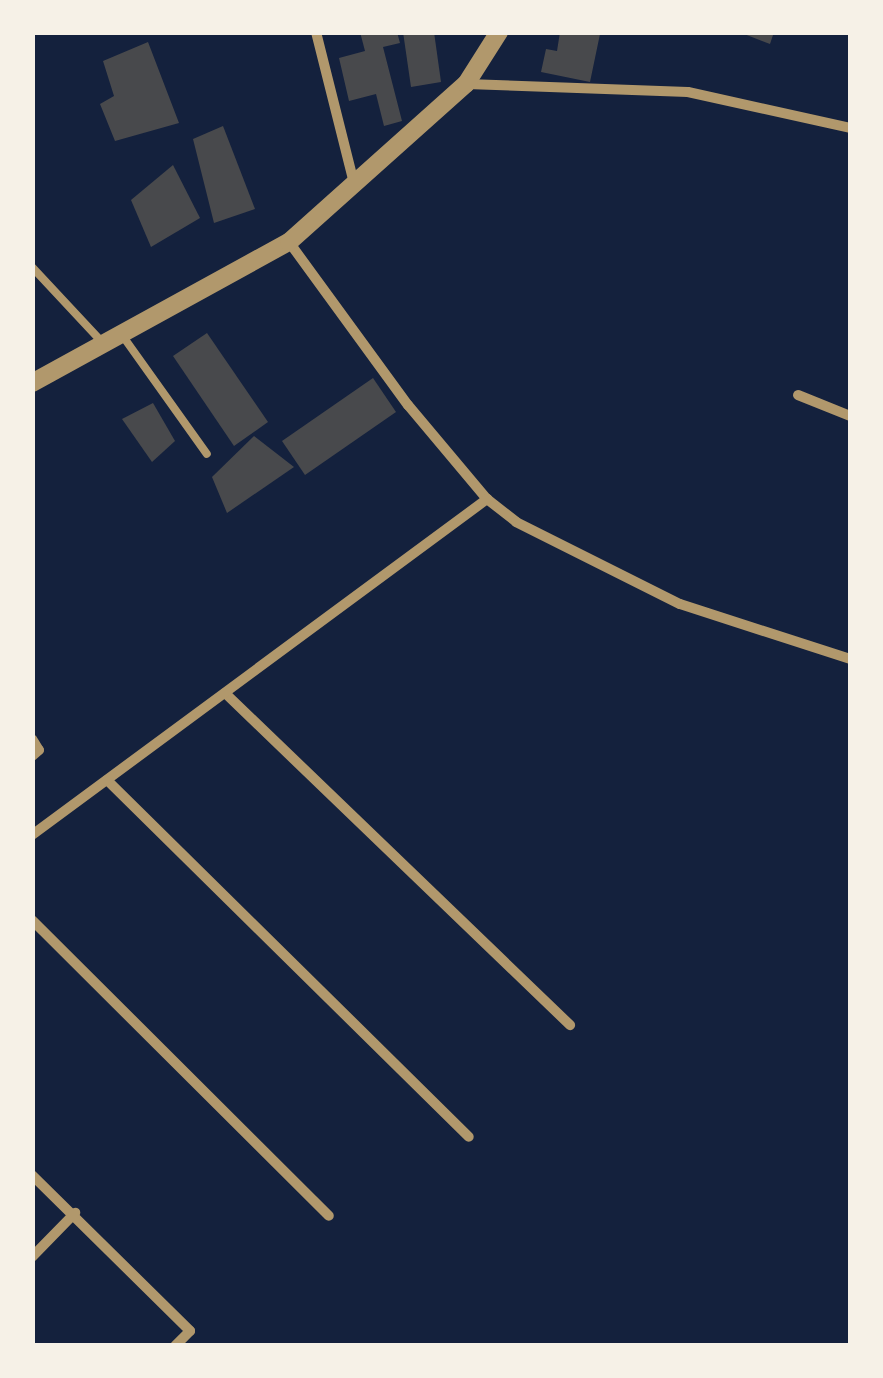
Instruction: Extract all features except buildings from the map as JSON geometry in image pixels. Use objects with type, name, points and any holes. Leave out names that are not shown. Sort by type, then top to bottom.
[{"type":"street","points":[[316,32],[354,183]]},
{"type":"street","points":[[32,384],[289,242],[466,84],[498,32]]},
{"type":"street","points":[[466,84],[688,92],[850,128]]},
{"type":"street","points":[[289,242],[408,405],[487,499],[588,563],[680,604],[850,658]]},
{"type":"street","points":[[798,394],[850,416]]},
{"type":"street","points":[[32,835],[487,499]]},
{"type":"street","points":[[225,693],[570,1025]]},
{"type":"street","points":[[32,739],[39,750],[32,756]]},
{"type":"street","points":[[108,780],[469,1137]]},
{"type":"street","points":[[32,920],[329,1216]]},
{"type":"street","points":[[32,1175],[75,1213],[190,1331],[175,1346]]},
{"type":"street","points":[[32,1257],[75,1213]]},
{"type":"lane","points":[[32,267],[102,342]]},
{"type":"lane","points":[[120,332],[207,454]]}]
